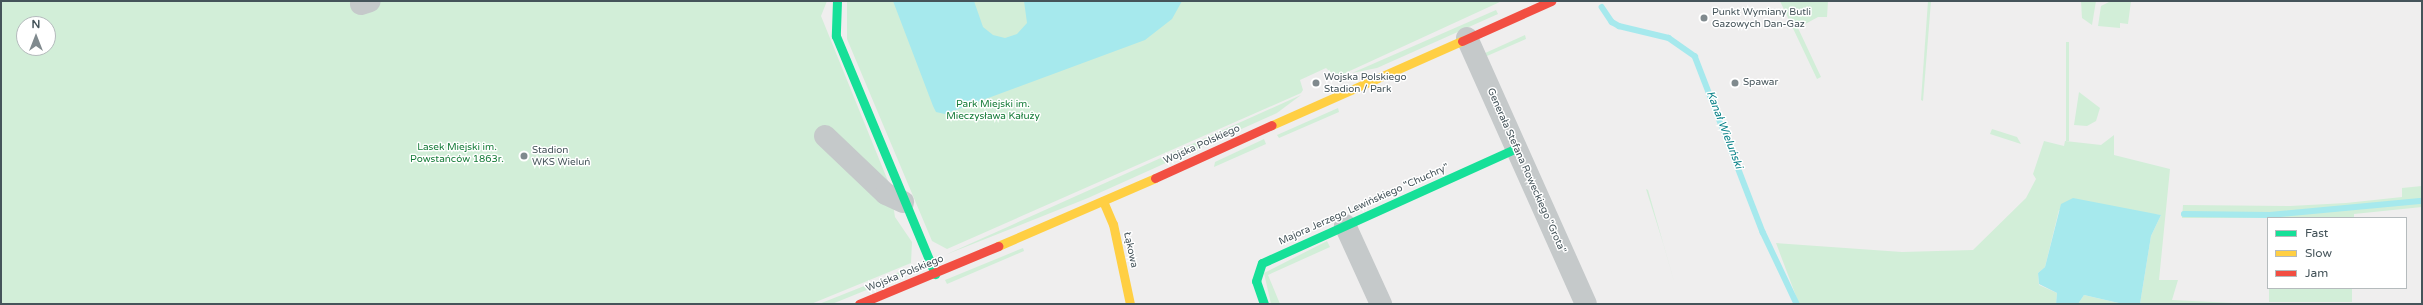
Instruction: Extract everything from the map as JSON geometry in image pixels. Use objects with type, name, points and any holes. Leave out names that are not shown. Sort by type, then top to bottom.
[{"type":"street","name":"Wojska Polskiego","points":[[859,304],[935,274],[1103,201],[1551,1]]},
{"type":"street","points":[[832,2],[836,36],[935,274]]},
{"type":"street","name":"Generała Stefana Roweckiego \"Grota\"","points":[[1467,38],[1515,149],[1586,304]]},
{"type":"street","points":[[825,136],[886,194],[904,202]]},
{"type":"street","name":"Majora Jerzego Lewińskiego \"Chuchry\"","points":[[1264,304],[1256,280],[1262,263],[1515,149]]},
{"type":"street","name":"Łąkowa","points":[[1103,201],[1113,224],[1130,304]]},
{"type":"street","points":[[1345,225],[1381,304]]},
{"type":"green space","name":"Stadion WKS Wieluń","points":[[1,1],[827,1],[821,16],[890,186],[895,217],[912,242],[911,263],[811,304],[1,304]]},
{"type":"green space","name":"Park Miejski im. Mieczysława Kałuży","points":[[847,1],[1502,1],[1341,75],[1334,76],[1326,68],[1300,80],[1303,90],[1301,93],[947,249],[932,241],[847,39]]},
{"type":"green space","points":[[1780,1],[1828,1],[1827,17],[1818,17],[1798,28],[1821,77],[1817,79]]},
{"type":"green space","points":[[1928,1],[1931,1],[1923,101],[1921,100]]},
{"type":"green space","points":[[2081,1],[2096,1],[2092,25],[2082,18]]},
{"type":"green space","points":[[2111,1],[2131,1],[2128,24],[2120,23],[2120,28],[2098,26],[2101,6]]},
{"type":"green space","points":[[1496,10],[1498,14],[1377,68],[1352,73]]},
{"type":"green space","points":[[1525,35],[1526,39],[1487,56],[1483,54]]},
{"type":"green space","points":[[2066,42],[2069,42],[2069,141],[2066,141]]},
{"type":"green space","points":[[2079,92],[2100,108],[2096,121],[2087,126],[2074,125]]},
{"type":"green space","points":[[1301,95],[1277,113],[1088,198],[945,255]]},
{"type":"green space","points":[[1338,108],[1339,112],[1279,138],[1277,135]]},
{"type":"green space","points":[[1992,129],[2017,137],[2021,144],[1990,134]]},
{"type":"green space","points":[[2114,135],[2114,155],[2170,169],[2159,280],[2178,280],[2172,300],[2253,304],[2140,304],[2151,236],[2161,215],[2130,211],[2059,210],[2045,267],[2038,273],[2039,285],[2057,293],[2056,304],[1799,304],[1776,243],[1902,252],[1973,250],[2026,198],[2036,179],[2033,174],[2044,141],[2064,146],[2065,141],[2101,145]]},
{"type":"green space","points":[[1264,139],[1266,144],[1214,167],[1215,162]]},
{"type":"green space","points":[[2422,186],[2422,207],[2354,214],[2354,217],[2182,218],[2183,205],[2290,206],[2346,203],[2402,197],[2402,188]]},
{"type":"green space","points":[[1646,189],[1648,190],[1678,295],[1663,243]]},
{"type":"green space","points":[[1327,241],[1330,247],[1268,275],[1280,304],[1271,304],[1264,273]]},
{"type":"green space","points":[[1023,248],[1024,251],[947,284],[945,280]]},
{"type":"green space","points":[[917,265],[911,272],[832,304],[819,304]]},
{"type":"green space","points":[[2269,289],[2352,289],[2352,302],[2269,302]]},
{"type":"green space","points":[[2084,295],[2088,296],[2123,304],[2078,304]]},
{"type":"water","points":[[893,1],[974,1],[983,27],[993,35],[1005,38],[1017,34],[1027,23],[1024,1],[1182,1],[1172,19],[1145,40],[945,114],[936,112],[933,106]]},
{"type":"water","points":[[2073,198],[2161,215],[2151,236],[2140,304],[2123,304],[2084,295],[2078,304],[2056,304],[2057,293],[2039,284],[2038,273],[2045,267],[2061,204]]},
{"type":"waterway","name":"Kanał Wieluński","points":[[1602,7],[1612,22],[1619,26],[1669,38],[1695,56],[1763,232],[1797,304]]},
{"type":"waterway","points":[[2184,214],[2270,215],[2422,201]]},
{"type":"traffic: fast","points":[[837,1],[836,36],[935,274]]},
{"type":"traffic: fast","points":[[1264,304],[1256,281],[1262,263],[1515,149]]},
{"type":"traffic: slow","points":[[1272,125],[1462,41]]},
{"type":"traffic: slow","points":[[998,246],[1155,178]]},
{"type":"traffic: slow","points":[[1103,201],[1113,224],[1130,304]]},
{"type":"traffic: jam","points":[[1462,41],[1551,1]]},
{"type":"traffic: jam","points":[[1155,178],[1272,125]]},
{"type":"traffic: jam","points":[[859,304],[998,246]]},
{"type":"place","name":"Punkt Wymiany Butli Gazowych Dan-Gaz","points":[[1704,18]]},
{"type":"place","name":"Wojska Polskiego Stadion / Park","points":[[1316,83]]},
{"type":"place","name":"Spawar","points":[[1735,83]]},
{"type":"place","name":"Stadion WKS Wieluń","points":[[524,156]]},
{"type":"park label","name":"Lasek Miejski im. Powstańców 1863r.","points":[[457,152]]}]
